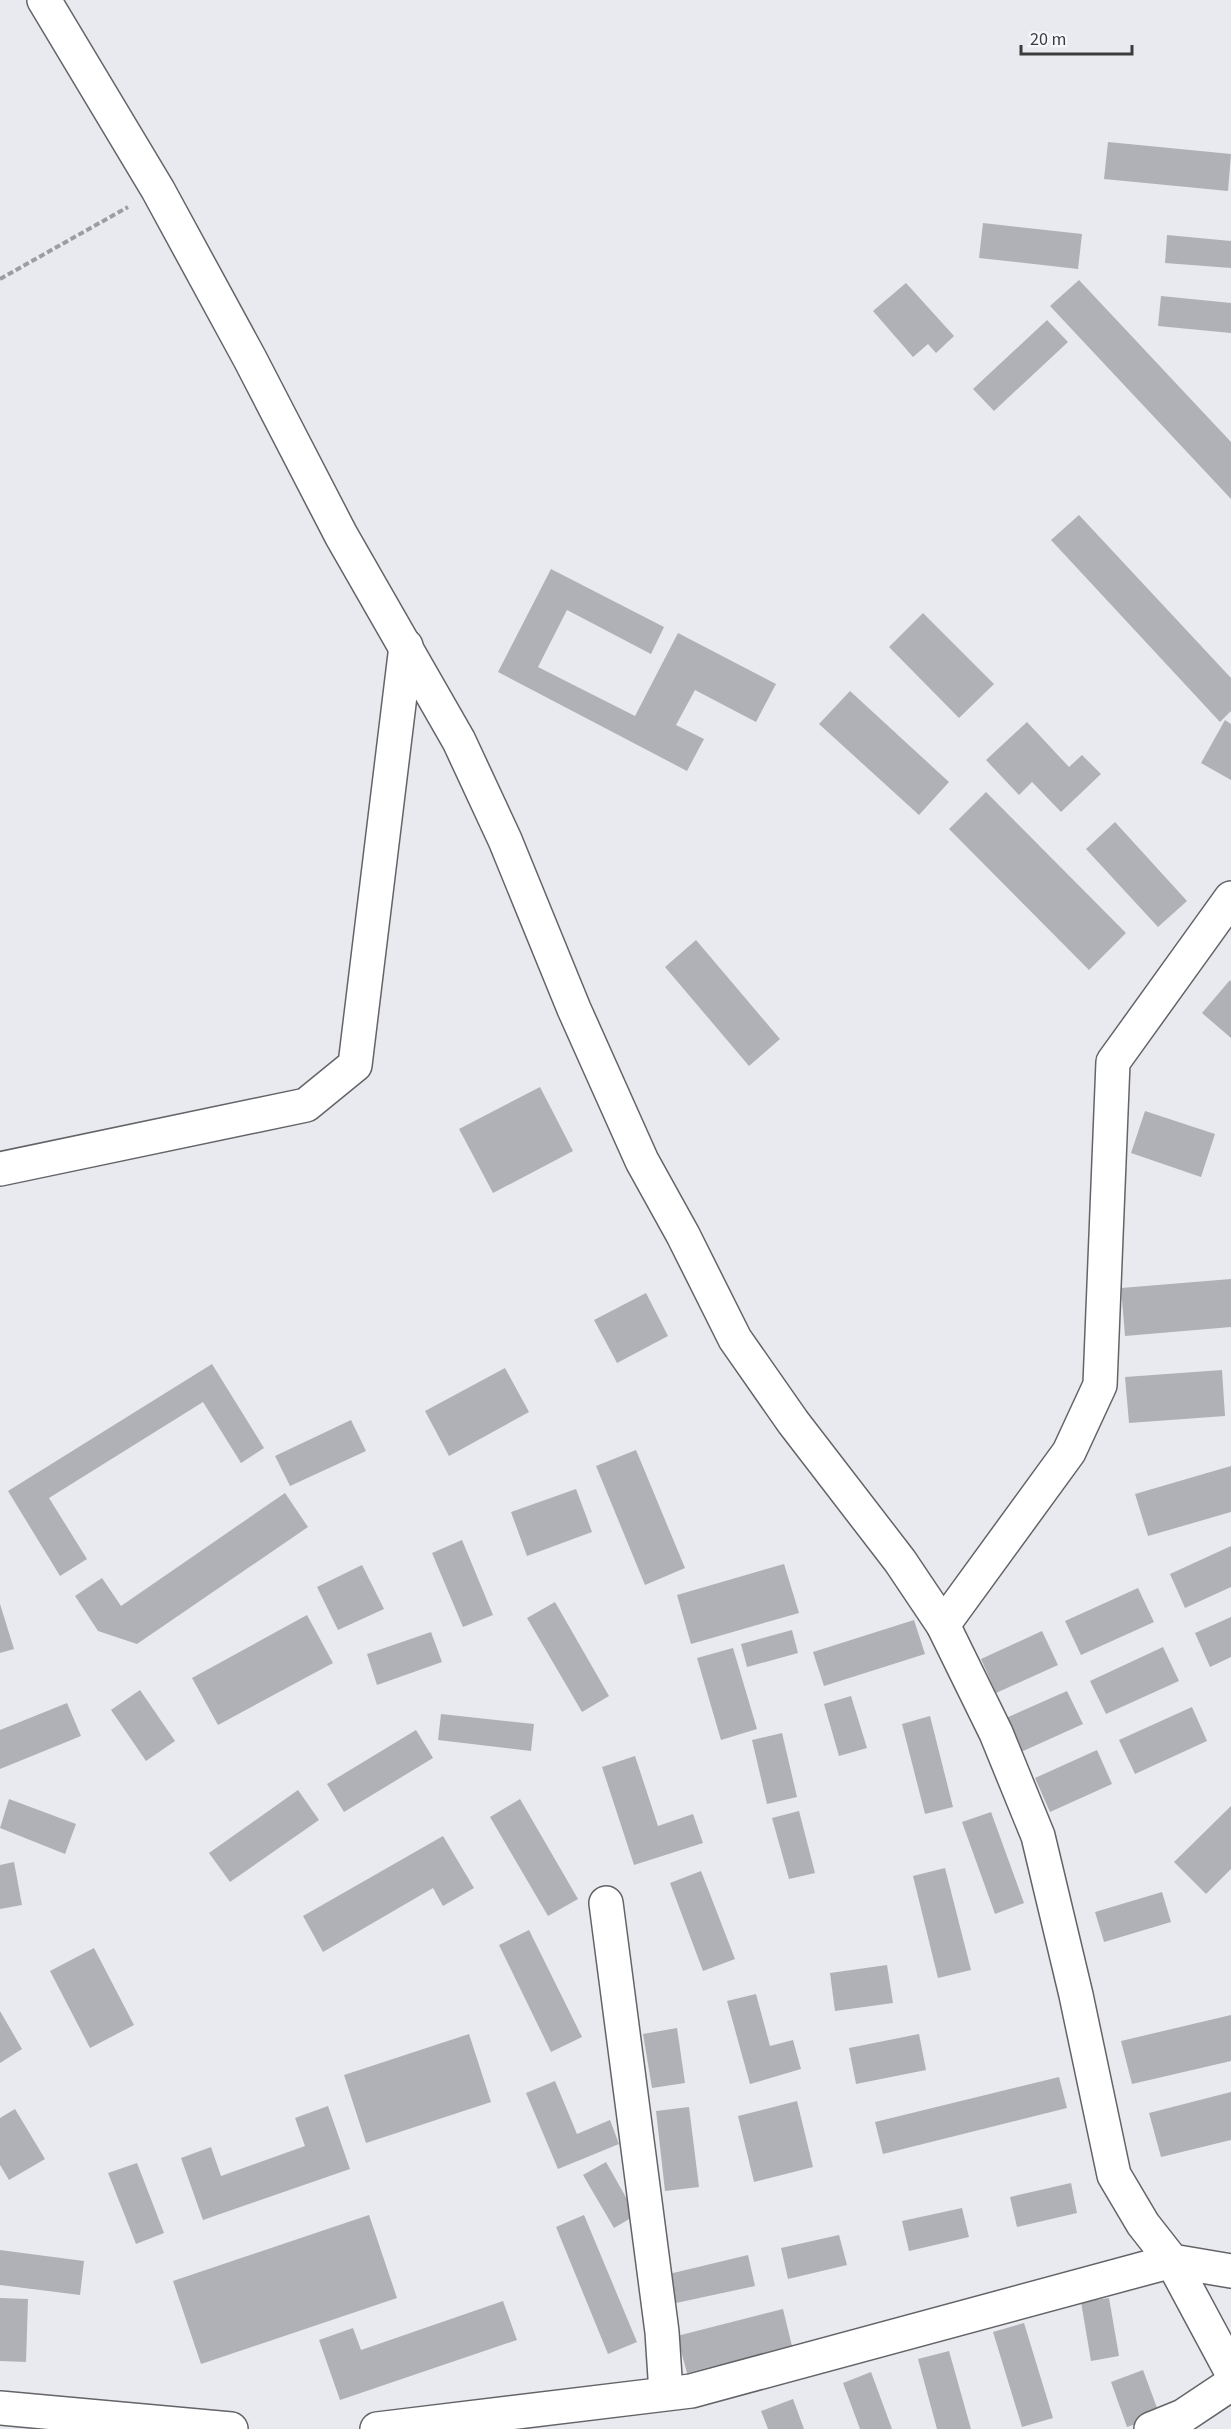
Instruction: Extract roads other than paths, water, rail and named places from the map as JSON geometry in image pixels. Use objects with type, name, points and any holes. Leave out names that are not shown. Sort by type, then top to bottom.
[{"type":"street","points":[[44,0],[158,190],[250,359],[341,535],[459,741],[505,840],[574,1009],[642,1161],[683,1235],[735,1339],[793,1422],[900,1561],[943,1625],[996,1732],[1038,1836],[1076,1995],[1114,2175],[1143,2224],[1172,2261],[1231,2371]]},
{"type":"street","points":[[0,1169],[306,1105],[355,1065],[406,646]]},
{"type":"street","points":[[943,1625],[1069,1452],[1100,1385],[1113,1062],[1231,898]]},
{"type":"street","points":[[606,1904],[662,2332],[666,2393]]},
{"type":"street","points":[[377,2429],[485,2422],[691,2391],[1172,2261],[1231,2271]]},
{"type":"street","points":[[1151,2429],[1183,2416],[1231,2384]]},
{"type":"street","points":[[0,2408],[231,2429]]}]
